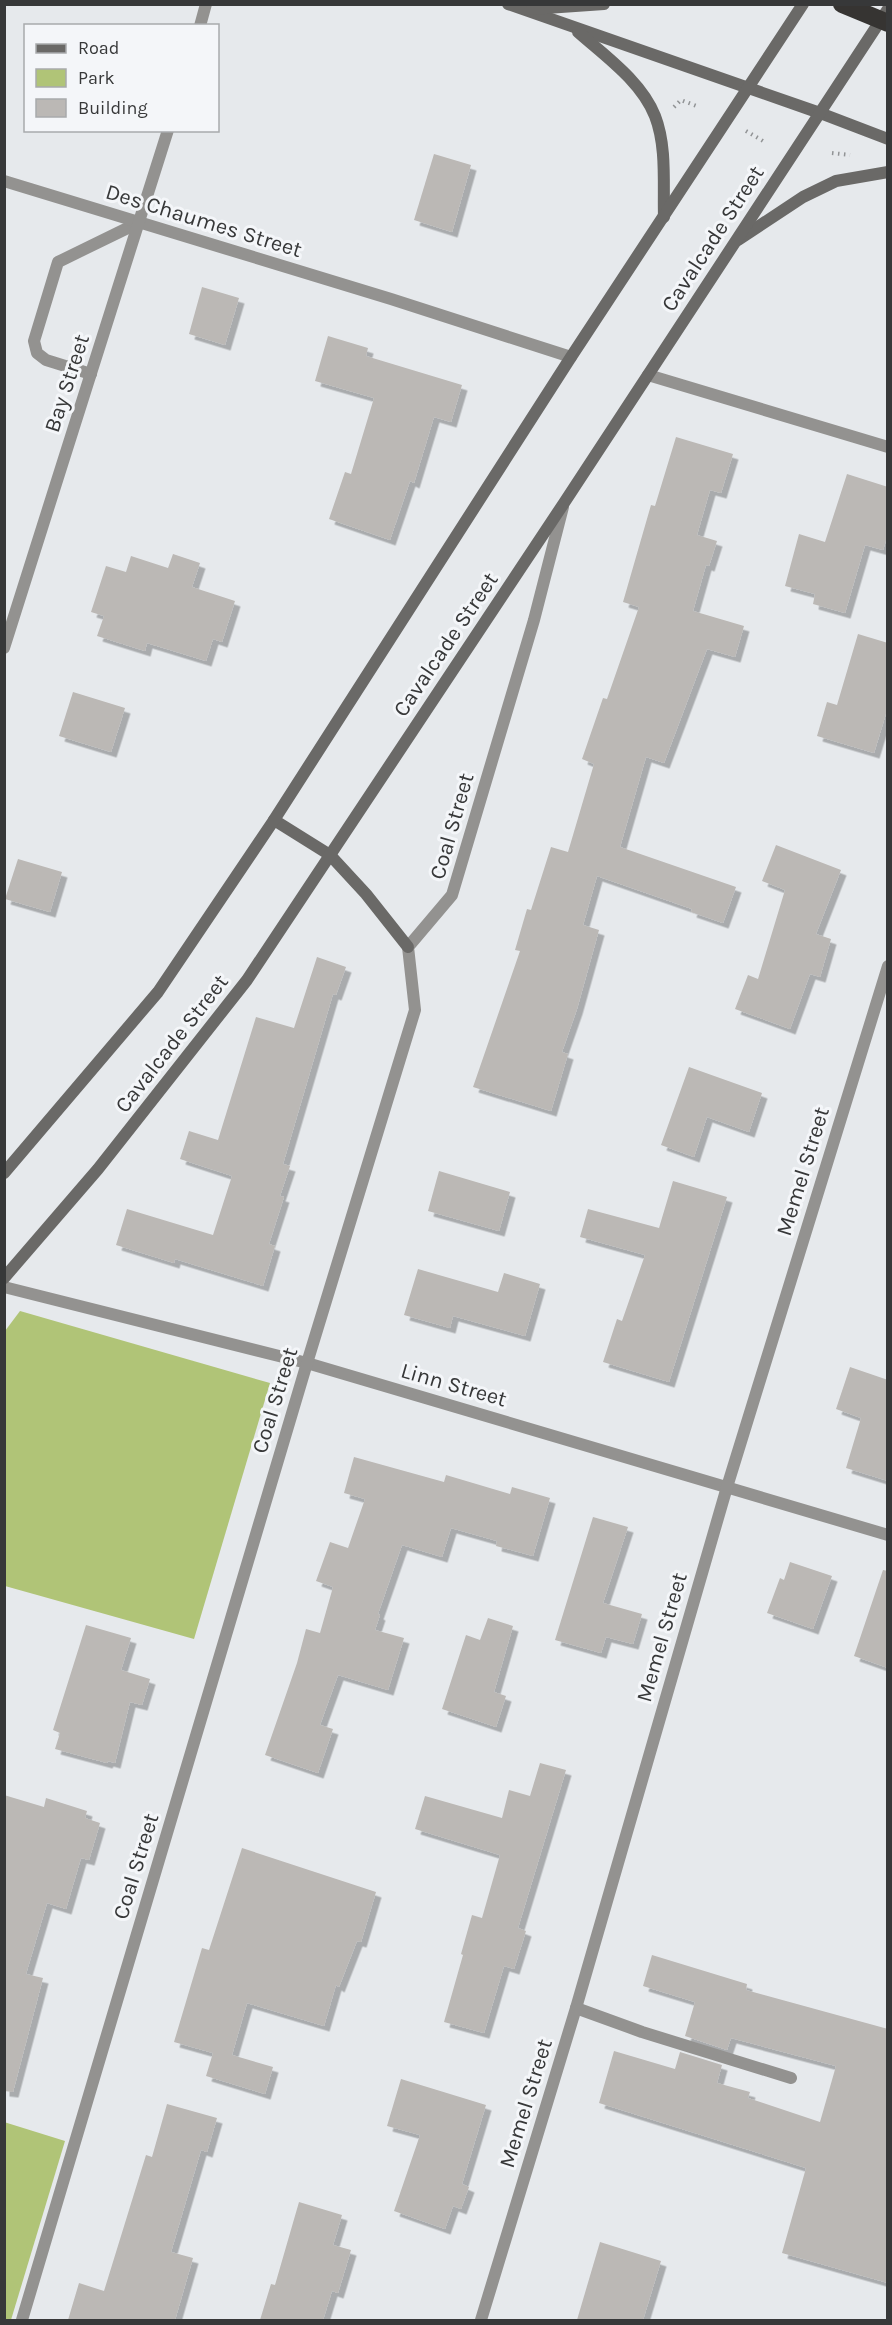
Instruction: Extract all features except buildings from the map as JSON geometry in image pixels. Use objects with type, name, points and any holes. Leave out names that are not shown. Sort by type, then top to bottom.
[{"type":"highway","points":[[842,4],[888,23]]},
{"type":"main road","points":[[508,4],[820,112],[888,139]]},
{"type":"main road","points":[[525,10],[604,4]]},
{"type":"main road","name":"Cavalcade Street","points":[[4,1173],[158,992],[274,820],[571,357],[803,4]]},
{"type":"main road","name":"Cavalcade Street","points":[[4,1278],[99,1169],[247,980],[888,9]]},
{"type":"main road","points":[[573,27],[633,81],[656,117],[663,151],[664,217]]},
{"type":"main road","points":[[735,242],[803,197],[836,181],[888,172]]},
{"type":"main road","points":[[274,820],[330,855],[366,894],[408,946]]},
{"type":"street","points":[[201,24],[206,4]]},
{"type":"street","name":"Bay Street","points":[[4,648],[7,629],[167,132]]},
{"type":"street","name":"Des Chaumes Street","points":[[4,182],[391,299],[571,357]]},
{"type":"street","points":[[91,374],[46,360],[37,353],[34,341],[58,262],[140,222]]},
{"type":"street","points":[[648,375],[888,447]]},
{"type":"street","name":"Coal Street","points":[[22,2320],[307,1363],[415,1011],[408,946],[452,895],[534,620],[564,503]]},
{"type":"street","name":"Memel Street","points":[[482,2320],[576,2008],[726,1487],[888,966]]},
{"type":"street","name":"Linn Street","points":[[4,1287],[307,1363],[888,1535]]},
{"type":"street","points":[[576,2008],[642,2032],[791,2078]]},
{"type":"path","points":[[673,109],[686,92]]},
{"type":"path","points":[[681,100],[699,107]]},
{"type":"path","points":[[739,127],[763,141]]},
{"type":"path","points":[[832,153],[851,155],[853,152]]},
{"type":"green space","points":[[20,1311],[270,1383],[194,1639],[5,1586],[5,1331]]},
{"type":"green space","points":[[4,2122],[65,2141],[11,2320],[4,2320]]}]
